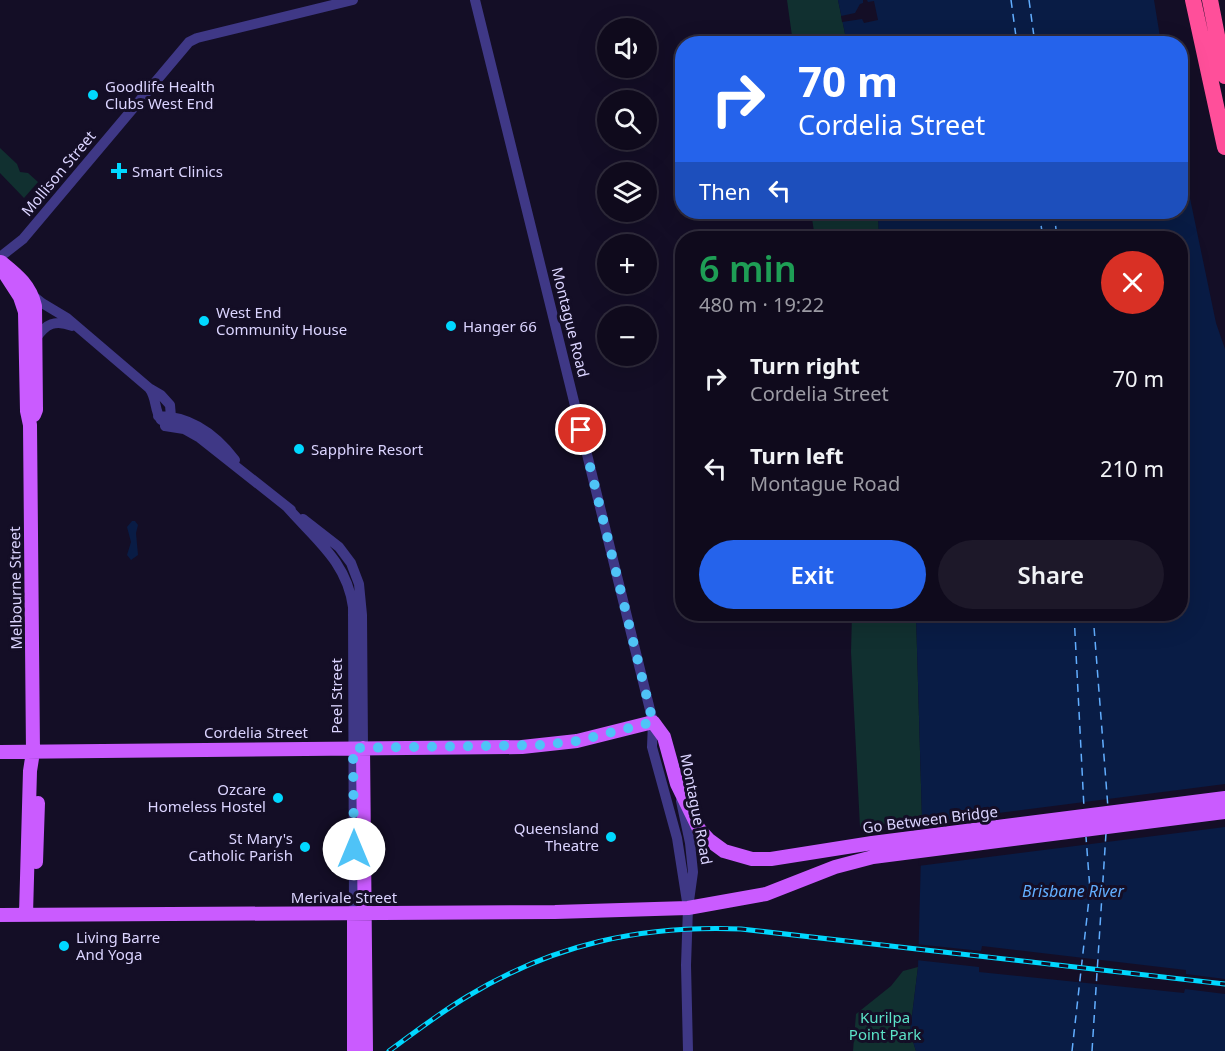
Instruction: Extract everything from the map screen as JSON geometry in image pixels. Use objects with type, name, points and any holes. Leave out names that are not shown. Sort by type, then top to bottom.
[{"type":"highway","points":[[1193,0],[1225,147]]},
{"type":"highway","points":[[1210,0],[1225,76]]},
{"type":"main road","points":[[0,261],[20,277],[31,294]]},
{"type":"main road","name":"Melbourne Street","points":[[0,266],[20,297],[25,312],[27,411],[30,425],[33,752],[39,764],[30,914]]},
{"type":"main road","name":"Melbourne Street","points":[[30,425],[36,410],[35,311],[31,294]]},
{"type":"main road","name":"Cordelia Street","points":[[0,752],[544,745],[577,741],[653,722]]},
{"type":"main road","name":"Montague Road","points":[[653,722],[664,736],[677,784]]},
{"type":"main road","name":"Peel Street","points":[[354,1051],[359,914],[358,748]]},
{"type":"main road","name":"Go Between Bridge","points":[[677,784],[694,821],[702,833],[718,848],[738,857],[771,859],[872,843],[1225,798]]},
{"type":"main road","name":"Go Between Bridge","points":[[688,908],[738,901],[766,894],[836,867],[873,857],[1225,812]]},
{"type":"main road","name":"Merivale Street","points":[[0,915],[597,912],[688,908]]},
{"type":"main road","name":"Peel Street","points":[[359,914],[366,1051]]},
{"type":"street","name":"Mollison Street","points":[[0,256],[23,239],[189,42],[197,38],[353,0]]},
{"type":"street","name":"Montague Road","points":[[475,0],[653,722],[652,742],[677,838],[688,908]]},
{"type":"street","points":[[31,294],[81,330],[148,388],[166,399],[171,417],[165,426]]},
{"type":"street","points":[[36,338],[45,326],[53,322],[65,323],[81,330]]},
{"type":"street","points":[[148,388],[156,401],[158,416],[165,426],[184,429],[196,435],[339,547],[351,563],[358,580],[356,595]]},
{"type":"street","points":[[158,416],[191,421],[202,428],[225,448],[242,470]]},
{"type":"street","points":[[287,507],[334,558],[356,595]]},
{"type":"street","points":[[343,572],[358,580]]},
{"type":"street","name":"Peel Street","points":[[356,595],[358,748]]},
{"type":"street","name":"Montague Road","points":[[677,784],[692,863],[693,880],[688,908],[686,965],[688,1051]]},
{"type":"green space","points":[[787,0],[838,0],[846,36],[792,36]]},
{"type":"green space","points":[[0,148],[17,164],[20,172],[28,173],[38,182],[24,198],[0,173]]},
{"type":"green space","points":[[812,219],[878,219],[879,231],[814,231]]},
{"type":"green space","points":[[852,621],[916,621],[922,819],[860,827],[851,652]]},
{"type":"green space","name":"Kurilpa Point Park","points":[[918,967],[910,1032],[916,1051],[853,1051],[856,1014],[891,986],[903,971]]},
{"type":"water","points":[[838,0],[1154,0],[1160,36],[846,36]]},
{"type":"water","name":"Brisbane River","points":[[1188,189],[1216,323],[1225,349],[1225,1051],[916,1051],[910,1032],[918,967],[922,819],[916,621],[1188,621],[1188,231],[879,231],[878,219],[1188,219]]},
{"type":"water","points":[[132,521],[138,525],[136,533],[138,555],[131,560],[127,555],[131,542],[127,527]]},
{"type":"pier","points":[[863,0],[874,1],[878,20],[864,23],[862,19],[842,22],[841,16],[855,13]]},
{"type":"pier","points":[[1225,784],[1225,827],[918,866],[919,823]]},
{"type":"pier","points":[[916,944],[981,951],[982,946],[1186,970],[1186,974],[1225,979],[1225,994],[1185,989],[1184,993],[979,972],[979,967],[916,960]]},
{"type":"ferry route","points":[[1011,0],[1016,36]]},
{"type":"ferry route","points":[[1029,0],[1034,36]]},
{"type":"ferry route","points":[[1040,219],[1042,231]]},
{"type":"ferry route","points":[[1055,219],[1056,231]]},
{"type":"ferry route","points":[[1074,621],[1084,808]]},
{"type":"ferry route","points":[[1094,621],[1108,808]]},
{"type":"ferry route","points":[[1092,1051],[1106,833]]},
{"type":"ferry route","points":[[1072,1051],[1090,890],[1086,837]]},
{"type":"railway","points":[[389,1051],[468,996],[533,963],[599,942],[668,930],[741,929],[1225,984]]},
{"type":"place","name":"Goodlife Health Clubs West End","points":[[93,95]]},
{"type":"place","name":"Smart Clinics","points":[[119,171]]},
{"type":"place","name":"West End Community House","points":[[204,321]]},
{"type":"place","name":"Hanger 66","points":[[451,326]]},
{"type":"place","name":"Sapphire Resort","points":[[299,449]]},
{"type":"place","name":"Ozcare Homeless Hostel","points":[[278,798]]},
{"type":"place","name":"Queensland Theatre","points":[[611,837]]},
{"type":"place","name":"St Mary's Catholic Parish","points":[[305,847]]},
{"type":"place","name":"Living Barre And Yoga","points":[[64,946]]},
{"type":"route","points":[[354,849],[353,748],[544,745],[577,741],[653,722],[581,430]]}]
